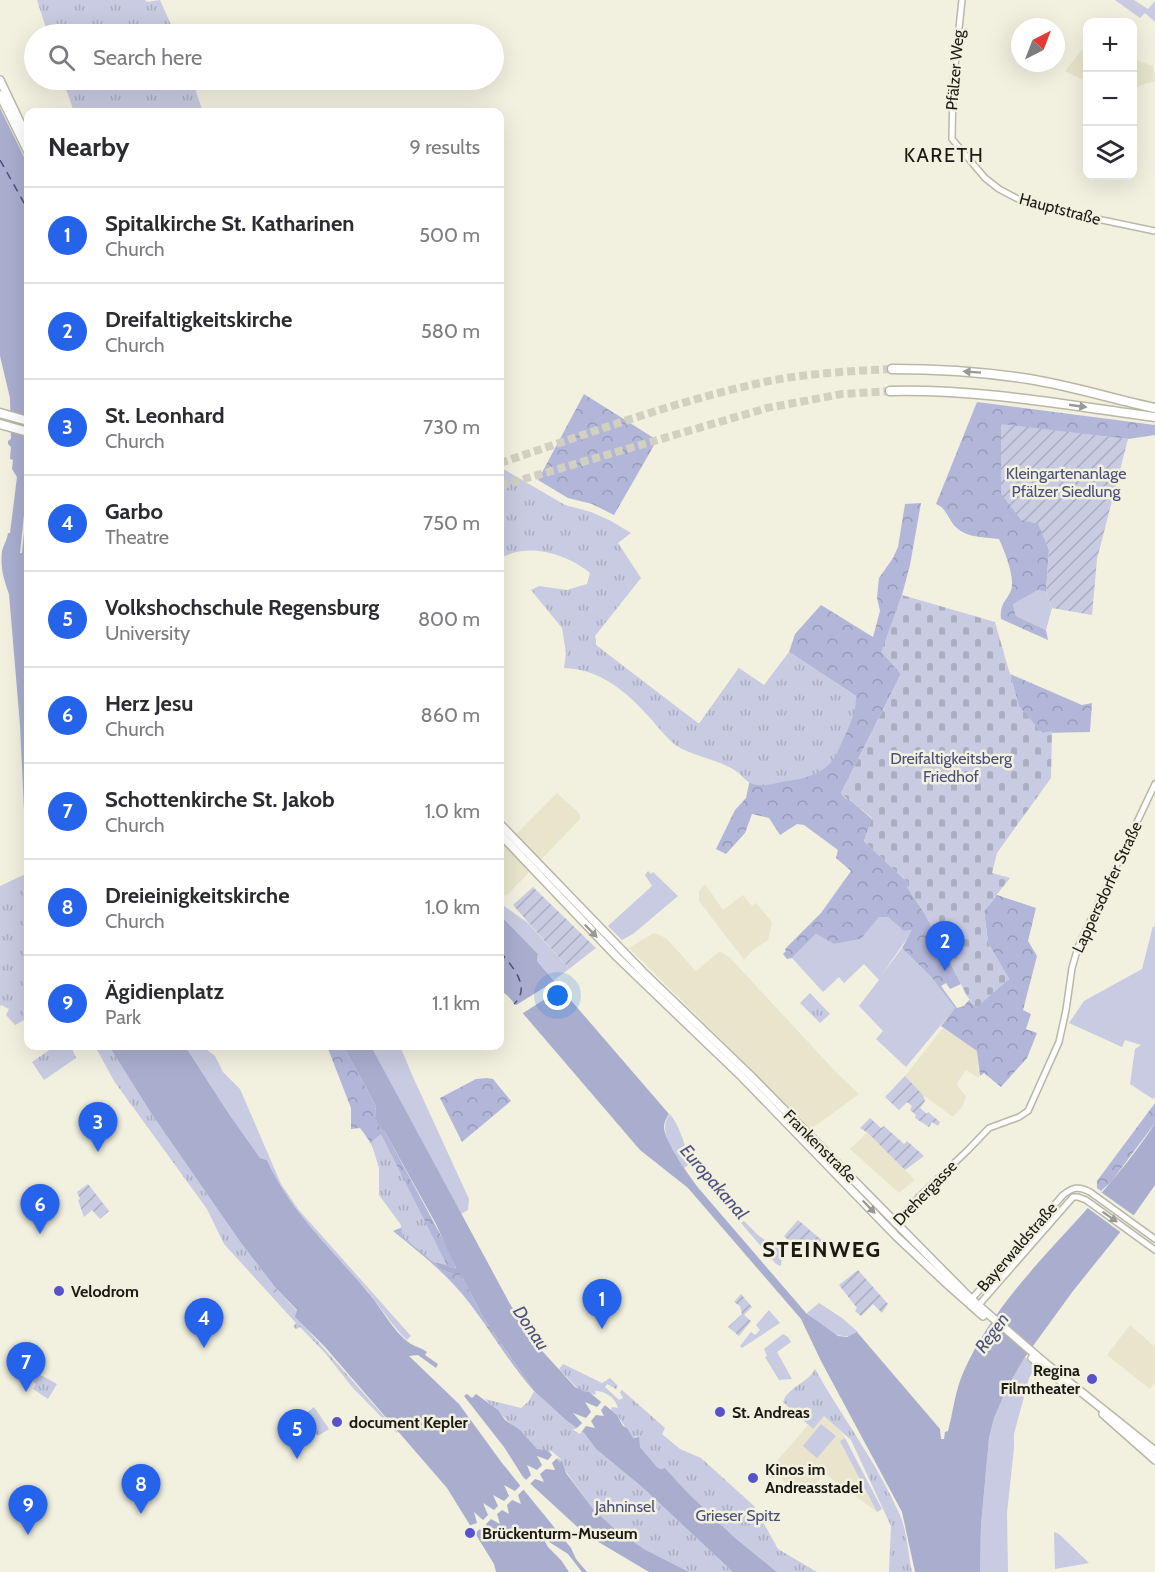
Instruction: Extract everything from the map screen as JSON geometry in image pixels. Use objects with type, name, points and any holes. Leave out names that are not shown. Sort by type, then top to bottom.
[{"type":"highway","points":[[892,369],[1008,376],[1088,391],[1155,408]]},
{"type":"highway","points":[[890,391],[1002,396],[1155,417]]},
{"type":"highway","points":[[0,413],[24,420]]},
{"type":"highway","points":[[0,424],[24,431]]},
{"type":"main road","points":[[0,80],[24,131]]},
{"type":"main road","points":[[0,95],[24,144]]},
{"type":"main road","name":"Frankenstraße","points":[[504,828],[644,972],[749,1074],[893,1226]]},
{"type":"main road","name":"Frankenstraße","points":[[504,838],[617,957],[970,1301],[1155,1460]]},
{"type":"main road","name":"Frankenstraße","points":[[1044,1366],[1155,1451]]},
{"type":"street","name":"Pfälzer Weg","points":[[952,139],[953,84],[962,0]]},
{"type":"street","name":"Hauptstraße","points":[[952,139],[985,178],[1018,199],[1040,207],[1155,231]]},
{"type":"street","name":"Lappersdorfer Straße","points":[[960,1157],[989,1128],[1023,1115],[1030,1106],[1059,1042],[1078,947],[1155,784]]},
{"type":"street","name":"Drehergasse","points":[[893,1226],[960,1157]]},
{"type":"street","name":"Bayerwaldstraße","points":[[970,1301],[1067,1191],[1078,1187],[1091,1193],[1155,1239]]},
{"type":"street","name":"Bayerwaldstraße","points":[[980,1310],[1073,1197],[1086,1200],[1155,1250]]},
{"type":"shaded area","points":[[1083,49],[1083,80],[1065,71]]},
{"type":"shaded area","points":[[1137,60],[1153,66],[1155,81],[1137,87]]},
{"type":"shaded area","points":[[557,793],[580,814],[580,819],[504,896],[504,846]]},
{"type":"shaded area","points":[[705,884],[723,910],[743,895],[752,906],[756,903],[772,922],[768,940],[753,950],[744,960],[699,901],[699,891]]},
{"type":"shaded area","points":[[654,933],[666,938],[696,971],[720,951],[730,958],[859,1094],[811,1129],[629,948]]},
{"type":"shaded area","points":[[943,1028],[977,1051],[979,1078],[966,1070],[957,1083],[966,1096],[962,1107],[953,1117],[923,1095],[905,1076]]},
{"type":"shaded area","points":[[868,1132],[915,1180],[899,1193],[850,1149]]},
{"type":"shaded area","points":[[1130,1325],[1155,1347],[1155,1382],[1150,1389],[1107,1355]]},
{"type":"shaded area","points":[[824,1416],[840,1430],[845,1438],[841,1441],[877,1512],[824,1473],[807,1496],[784,1481],[771,1468],[808,1425],[812,1429]]},
{"type":"green space","points":[[37,0],[145,0],[147,2],[160,0],[171,24],[45,24]]},
{"type":"green space","points":[[1115,0],[1134,0],[1148,9],[1155,1],[1155,22],[1145,13],[1140,18]]},
{"type":"green space","points":[[66,90],[195,90],[202,108],[73,108]]},
{"type":"green space","points":[[584,394],[657,440],[614,515],[592,504],[568,498],[538,480]]},
{"type":"green space","points":[[977,402],[1155,425],[1155,435],[1128,439],[1001,425],[1049,550],[1046,592],[1038,590],[1013,604],[1016,616],[1046,630],[1048,640],[1001,619],[1003,604],[1010,594],[1012,580],[1008,561],[999,539],[972,536],[960,531],[943,509],[936,504]]},
{"type":"green space","name":"Kleingartenanlage Pfälzer Siedlung","points":[[1001,424],[1128,439],[1097,559],[1092,615],[1052,608],[1046,592],[1049,550],[1038,524],[1021,520],[1001,494]]},
{"type":"green space","points":[[504,469],[565,505],[591,512],[631,533],[618,543],[641,578],[595,636],[596,645],[699,724],[739,668],[764,685],[789,652],[856,696],[855,710],[838,751],[828,766],[814,774],[798,779],[758,785],[751,784],[729,767],[677,746],[633,700],[613,684],[590,673],[564,668],[566,653],[562,628],[531,590],[539,586],[567,590],[587,584],[590,573],[561,556],[549,553],[527,551],[505,556]]},
{"type":"green space","points":[[921,503],[910,565],[882,652],[901,674],[841,793],[872,819],[864,841],[908,883],[907,887],[925,914],[961,984],[950,989],[946,983],[941,986],[957,1008],[964,1006],[969,1000],[976,1007],[1009,979],[988,943],[984,911],[997,895],[1036,908],[1028,941],[1037,956],[1023,1010],[1031,1014],[1026,1029],[1037,1033],[1027,1058],[1001,1087],[984,1073],[980,1076],[977,1051],[941,1026],[955,1008],[933,979],[902,948],[912,930],[904,931],[888,917],[879,917],[861,939],[834,944],[816,934],[792,958],[787,959],[783,954],[785,949],[821,913],[851,871],[836,858],[838,850],[804,825],[797,824],[780,835],[769,818],[752,814],[745,833],[726,854],[716,849],[735,810],[746,798],[750,779],[581,648],[595,636],[596,645],[609,656],[699,724],[739,668],[753,693],[856,696],[789,652],[795,634],[821,605],[873,637],[880,611],[877,598],[879,578],[898,547],[905,504]]},
{"type":"green space","points":[[1038,590],[1046,592],[1052,608],[1046,630],[1016,616],[1013,603]]},
{"type":"green space","name":"Dreifaltigkeitsberg Friedhof","points":[[902,595],[995,622],[1019,706],[1042,733],[1052,731],[1051,778],[997,853],[992,873],[1010,878],[984,911],[988,943],[1009,979],[976,1008],[967,996],[925,914],[907,887],[908,883],[864,841],[872,818],[841,793],[901,674],[881,652]]},
{"type":"green space","points":[[1010,674],[1082,705],[1092,703],[1090,732],[1042,733],[1019,707]]},
{"type":"green space","points":[[648,871],[651,874],[653,872],[678,896],[633,934],[622,940],[608,926],[652,886],[645,875]]},
{"type":"green space","points":[[24,875],[24,1020],[15,1025],[6,1015],[9,1009],[1,1005],[0,1007],[0,886]]},
{"type":"green space","points":[[533,887],[596,948],[569,969],[513,905]]},
{"type":"green space","points":[[504,906],[528,923],[569,969],[554,980],[537,961],[538,954],[504,919]]},
{"type":"green space","points":[[879,917],[888,917],[904,931],[913,930],[880,977],[902,948],[933,979],[955,1008],[906,1067],[876,1039],[883,1031],[859,1006],[879,980],[864,964],[844,983],[839,977],[823,992],[792,958],[816,934],[834,944],[861,939]]},
{"type":"green space","points":[[1153,926],[1155,927],[1155,1097],[1153,1099],[1130,1084],[1135,1049],[1141,1045],[1125,1040],[1122,1047],[1069,1023],[1084,1001],[1142,969]]},
{"type":"green space","points":[[810,993],[830,1014],[820,1023],[800,1003]]},
{"type":"green space","points":[[49,1050],[73,1050],[76,1058],[44,1080],[32,1062]]},
{"type":"green space","points":[[97,1050],[112,1050],[151,1113],[241,1243],[297,1311],[296,1317],[397,1433],[352,1387],[326,1354],[300,1327],[296,1329],[293,1326],[296,1323],[224,1244],[207,1209],[114,1081]]},
{"type":"green space","points":[[188,1050],[207,1050],[215,1056],[223,1072],[240,1089],[281,1184],[298,1209],[411,1336],[407,1340],[366,1289],[324,1244],[287,1196],[267,1160],[260,1158]]},
{"type":"green space","points":[[329,1050],[345,1050],[376,1106],[378,1124],[385,1132],[451,1254],[456,1269],[440,1269],[450,1273],[460,1273],[484,1319],[534,1391],[456,1287],[434,1265],[393,1231],[405,1226],[387,1175],[375,1151],[360,1128],[351,1129],[351,1108]]},
{"type":"green space","points":[[373,1050],[402,1050],[469,1199],[468,1210],[461,1214]]},
{"type":"green space","points":[[905,1076],[923,1095],[925,1101],[920,1108],[940,1122],[938,1126],[932,1122],[929,1127],[915,1118],[916,1115],[910,1110],[912,1106],[907,1102],[899,1110],[885,1097]]},
{"type":"green space","points":[[476,1079],[493,1079],[511,1101],[462,1142],[440,1098]]},
{"type":"green space","points":[[1155,1103],[1155,1123],[1111,1182],[1101,1191],[1097,1188],[1097,1181]]},
{"type":"green space","points":[[670,1114],[685,1144],[690,1164],[684,1168],[666,1134],[666,1121]]},
{"type":"green space","points":[[870,1118],[881,1128],[884,1126],[904,1144],[907,1141],[924,1156],[905,1170],[868,1133],[860,1128]]},
{"type":"green space","points":[[381,1134],[447,1265],[433,1262],[402,1236],[401,1225],[379,1195],[379,1168],[371,1142]]},
{"type":"green space","points":[[88,1184],[109,1211],[100,1219],[92,1210],[84,1217],[78,1200],[80,1199],[77,1192]]},
{"type":"green space","points":[[798,1220],[824,1242],[814,1251],[805,1243],[798,1250],[784,1236]]},
{"type":"green space","points":[[744,1221],[759,1236],[782,1251],[781,1266],[776,1264],[741,1223]]},
{"type":"green space","points":[[858,1270],[888,1304],[882,1313],[873,1304],[861,1316],[855,1311],[857,1308],[839,1285]]},
{"type":"green space","points":[[741,1294],[752,1307],[744,1315],[751,1321],[739,1336],[728,1327],[742,1314],[740,1306],[734,1302]]},
{"type":"green space","points":[[819,1303],[858,1332],[844,1336],[825,1328],[807,1313]]},
{"type":"green space","points":[[769,1310],[780,1323],[742,1348],[740,1346],[751,1332],[755,1335],[760,1330],[756,1325]]},
{"type":"green space","points":[[783,1334],[791,1342],[777,1352],[792,1379],[779,1380],[765,1357],[767,1356],[764,1349]]},
{"type":"green space","points":[[1025,1357],[1036,1367],[1029,1378],[1014,1434],[1007,1513],[1008,1572],[980,1572],[981,1525],[989,1438],[994,1418],[1008,1386]]},
{"type":"green space","points":[[15,1361],[57,1384],[48,1399],[33,1389],[36,1384],[29,1378],[24,1383],[8,1369]]},
{"type":"green space","name":"Grieser Spitz","points":[[563,1364],[602,1383],[610,1378],[618,1386],[616,1389],[607,1384],[605,1387],[619,1400],[623,1398],[620,1392],[622,1390],[665,1428],[662,1434],[680,1449],[701,1458],[754,1506],[778,1549],[817,1572],[777,1572],[734,1537],[665,1468],[657,1467],[640,1447],[637,1436],[633,1438],[611,1410],[612,1407],[618,1408],[612,1398],[602,1392],[595,1391],[596,1395],[579,1390],[559,1369]]},
{"type":"green space","points":[[815,1369],[890,1494],[904,1527],[912,1572],[889,1572],[891,1526],[851,1440],[824,1416],[813,1429],[783,1402],[789,1392],[808,1378]]},
{"type":"green space","name":"Jahninsel","points":[[534,1391],[584,1433],[596,1449],[642,1487],[733,1572],[689,1572],[644,1549],[615,1529],[594,1510],[564,1469],[537,1449],[485,1399],[521,1408],[529,1401]]},
{"type":"green space","points":[[314,1407],[329,1429],[318,1436],[300,1418]]},
{"type":"green space","points":[[821,1424],[836,1436],[817,1458],[803,1446]]},
{"type":"green space","points":[[845,1438],[882,1509],[877,1512],[840,1441]]},
{"type":"green space","points":[[1054,1532],[1059,1534],[1089,1563],[1055,1569]]},
{"type":"water","points":[[0,108],[24,157],[24,515],[20,553],[22,553],[24,532],[24,810],[20,725],[9,594],[2,562],[2,551],[8,533],[10,533],[17,477],[12,469],[13,460],[10,459],[11,447],[8,441],[11,439],[10,398],[0,356]]},
{"type":"water","name":"Regen","points":[[504,919],[538,954],[537,961],[669,1114],[664,1124],[665,1134],[679,1160],[701,1191],[806,1313],[838,1336],[847,1337],[857,1332],[940,1429],[941,1439],[944,1439],[945,1432],[948,1431],[960,1380],[981,1338],[1028,1275],[1107,1186],[1155,1123],[1155,1185],[1025,1357],[1008,1386],[994,1418],[989,1438],[981,1525],[980,1572],[915,1572],[902,1512],[801,1319],[688,1188],[640,1150],[504,993]]},
{"type":"water","points":[[112,1050],[188,1050],[260,1158],[267,1160],[299,1213],[367,1291],[398,1333],[411,1344],[427,1352],[425,1355],[438,1364],[436,1368],[418,1355],[409,1356],[459,1404],[502,1463],[571,1548],[576,1559],[587,1572],[582,1572],[568,1554],[543,1538],[569,1572],[496,1572],[494,1564],[447,1488],[325,1347],[295,1317],[297,1310],[275,1287],[241,1243],[151,1113]]},
{"type":"water","points":[[345,1050],[373,1050],[510,1304],[534,1342],[575,1387],[589,1392],[617,1415],[633,1438],[639,1437],[640,1447],[657,1467],[665,1468],[734,1537],[777,1572],[733,1572],[642,1487],[596,1449],[584,1433],[534,1391],[484,1319],[460,1273],[450,1273],[440,1269],[438,1265],[440,1264],[456,1268],[436,1224],[385,1132],[378,1124],[376,1106]]},
{"type":"water","points":[[467,1394],[472,1398],[476,1394],[498,1410],[505,1420],[520,1430],[537,1449],[546,1450],[563,1465],[566,1473],[594,1510],[615,1529],[644,1549],[689,1572],[649,1572],[585,1534],[523,1477],[504,1447],[464,1396]]},
{"type":"pier","points":[[558,979],[564,987],[520,1015],[513,1007]]},
{"type":"pier","points":[[1098,1190],[1136,1217],[1123,1234],[1085,1206]]},
{"type":"pier","points":[[595,1393],[611,1407],[606,1404],[601,1410],[604,1416],[596,1415],[591,1421],[595,1428],[586,1426],[580,1434],[572,1429],[576,1429],[582,1423],[573,1413],[586,1418],[591,1412],[585,1402],[597,1407],[602,1401]]},
{"type":"pier","points":[[549,1449],[562,1460],[557,1458],[552,1463],[555,1470],[546,1469],[540,1474],[544,1482],[535,1479],[528,1486],[524,1482],[531,1475],[527,1465],[537,1470],[542,1465],[537,1456],[548,1460],[552,1455]]},
{"type":"pier","points":[[521,1481],[528,1489],[524,1489],[518,1495],[521,1504],[512,1500],[507,1505],[509,1514],[502,1510],[497,1514],[500,1524],[491,1519],[486,1524],[488,1534],[480,1529],[474,1534],[468,1526],[477,1523],[474,1512],[483,1520],[488,1515],[483,1503],[494,1510],[498,1506],[493,1495],[504,1501],[509,1496],[504,1485],[515,1491],[521,1485]]},
{"type":"waterway","points":[[274,1292],[277,1289]]},
{"type":"ferry route","points":[[0,160],[24,203]]},
{"type":"ferry route","points":[[504,957],[521,984],[519,997],[514,1004]]},
{"type":"tunnel","points":[[504,462],[636,417],[739,388],[803,376],[892,369]]},
{"type":"tunnel","points":[[504,485],[767,408],[842,394],[890,391]]},
{"type":"place","name":"Dreifaltigkeitskirche","points":[[945,971]]},
{"type":"place","name":"St. Leonhard","points":[[98,1152]]},
{"type":"place","name":"Herz Jesu","points":[[40,1234]]},
{"type":"place","name":"Velodrom","points":[[59,1291]]},
{"type":"place","name":"Spitalkirche St. Katharinen","points":[[602,1329]]},
{"type":"place","name":"Garbo","points":[[204,1348]]},
{"type":"place","name":"Regina Filmtheater","points":[[1092,1379]]},
{"type":"place","name":"Schottenkirche St. Jakob","points":[[26,1392]]},
{"type":"place","name":"St. Andreas","points":[[720,1412]]},
{"type":"place","name":"document Kepler","points":[[337,1422]]},
{"type":"place","name":"Volkshochschule Regensburg","points":[[297,1459]]},
{"type":"place","name":"Kinos im Andreasstadel","points":[[753,1478]]},
{"type":"place","name":"Dreieinigkeitskirche","points":[[141,1514]]},
{"type":"place","name":"Brückenturm-Museum","points":[[470,1533]]},
{"type":"place","name":"Ägidienplatz","points":[[28,1535]]},
{"type":"district","name":"KARETH","points":[[944,155]]},
{"type":"district","name":"STEINWEG","points":[[822,1249]]},
{"type":"water label","name":"Europakanal","points":[[714,1182]]},
{"type":"water label","name":"Donau","points":[[531,1328]]}]
